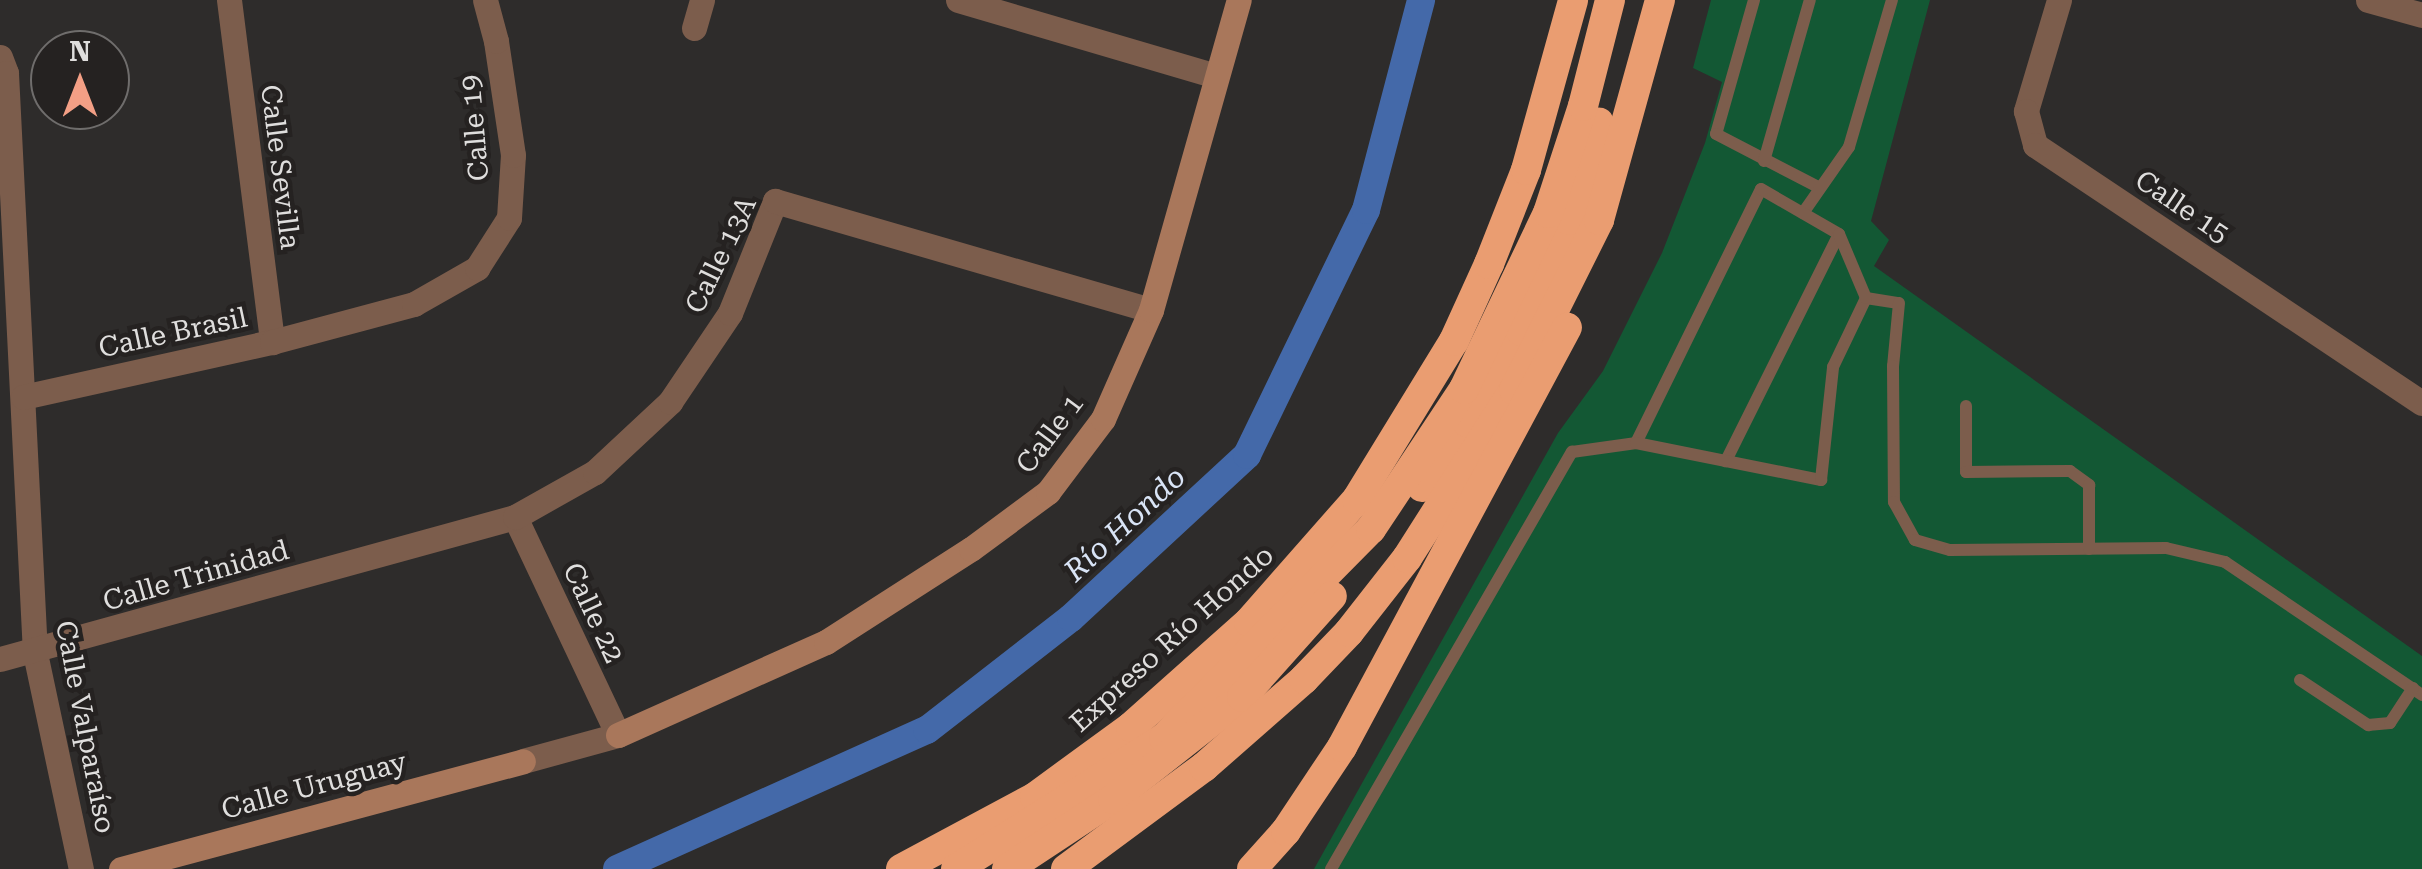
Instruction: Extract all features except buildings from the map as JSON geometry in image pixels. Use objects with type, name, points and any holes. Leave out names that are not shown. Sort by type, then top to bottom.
[{"type":"highway","name":"Expreso Río Hondo","points":[[901,869],[1035,796],[1131,727],[1248,622],[1357,499],[1454,341],[1490,264],[1526,170],[1573,0]]},
{"type":"highway","points":[[956,869],[1164,738],[1371,529],[1464,388],[1548,213],[1584,106],[1610,0]]},
{"type":"highway","points":[[1006,869],[1113,799],[1242,697],[1384,540],[1468,423],[1521,331],[1569,220],[1631,0]]},
{"type":"highway","points":[[1252,869],[1286,831],[1342,747],[1522,420],[1586,285],[1599,220],[1660,0]]},
{"type":"highway","points":[[1066,869],[1204,767],[1304,679],[1349,632],[1407,558],[1514,390],[1599,220]]},
{"type":"street","name":"Calle Sevilla","points":[[229,0],[272,342]]},
{"type":"street","name":"Calle 19","points":[[336,326],[414,304],[447,288],[477,268],[508,218],[512,155],[496,41],[485,0]]},
{"type":"street","points":[[694,28],[702,0]]},
{"type":"street","points":[[958,0],[1216,76]]},
{"type":"street","name":"Calle 1","points":[[618,735],[826,642],[1048,492],[1103,419],[1151,310],[1238,0]]},
{"type":"street","name":"Calle 15","points":[[2058,0],[2026,111],[2035,145],[2422,403]]},
{"type":"street","points":[[2368,0],[2422,15]]},
{"type":"street","name":"Calle Valparaíso","points":[[0,57],[6,73],[35,653],[81,869]]},
{"type":"street","name":"Calle 13A","points":[[408,547],[514,517],[595,472],[670,402],[730,313],[775,201],[1151,310]]},
{"type":"street","name":"Calle Brasil","points":[[23,396],[336,326]]},
{"type":"street","name":"Calle 22","points":[[514,517],[618,735]]},
{"type":"street","name":"Calle Trinidad","points":[[0,660],[408,547]]},
{"type":"street","name":"Calle Uruguay","points":[[120,869],[618,735]]},
{"type":"lane","points":[[1754,0],[1716,134],[1820,188]]},
{"type":"lane","points":[[1764,161],[1810,0]]},
{"type":"lane","points":[[1802,213],[1849,147],[1892,0]]},
{"type":"lane","points":[[1331,869],[1572,452],[1586,447],[1636,443],[1821,480],[1833,367],[1866,298],[1839,234],[1761,189],[1636,443]]},
{"type":"lane","points":[[1726,461],[1839,234]]},
{"type":"lane","points":[[1866,298],[1898,303],[1893,366],[1894,502],[1915,540],[1950,550],[2166,548],[2225,562],[2418,692],[2390,724],[2368,725],[2300,680]]},
{"type":"lane","points":[[1966,406],[1966,472],[2070,471],[2089,485],[2089,549]]},
{"type":"green space","points":[[1711,0],[1930,0],[1871,221],[1889,240],[1874,266],[2422,656],[2422,869],[1314,869],[1558,433],[1603,371],[1662,253],[1705,143],[1722,82],[1693,68]]},
{"type":"waterway","name":"Río Hondo","points":[[617,869],[927,730],[1071,618],[1247,455],[1366,210],[1421,0]]}]
